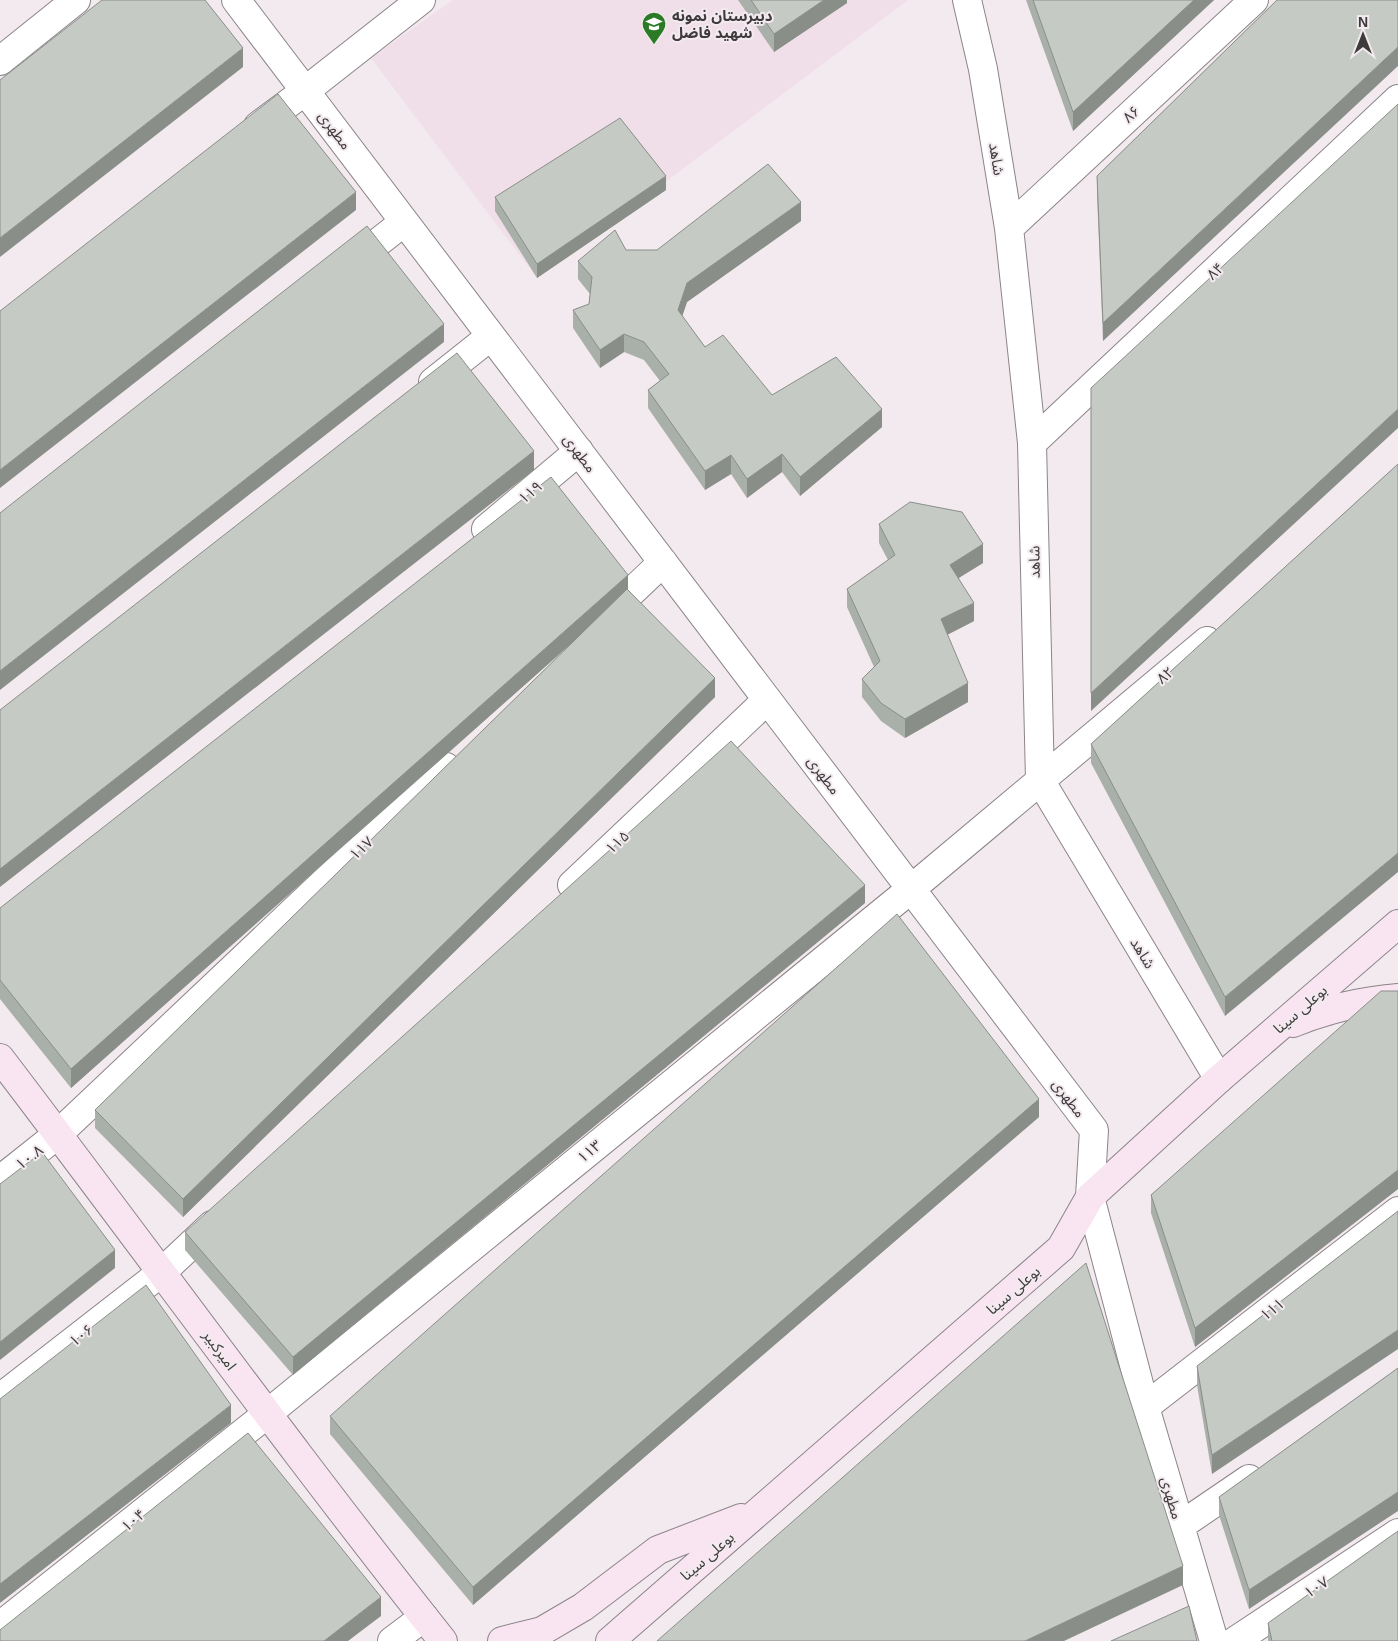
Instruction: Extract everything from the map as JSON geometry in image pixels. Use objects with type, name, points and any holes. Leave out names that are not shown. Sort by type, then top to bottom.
[{"type":"main road","name":"بوعلی سینا","points":[[610,1641],[1061,1248],[1090,1196],[1219,1079],[1398,924]]},
{"type":"main road","points":[[1275,1030],[1319,1012],[1372,1000],[1398,998]]},
{"type":"main road","name":"امیرکبیر","points":[[0,1058],[267,1414],[443,1641]]},
{"type":"main road","points":[[502,1641],[542,1631],[583,1607],[658,1550],[759,1511]]},
{"type":"street","points":[[0,61],[76,0]]},
{"type":"street","name":"مطهری","points":[[236,0],[1094,1130],[1090,1196],[1145,1407],[1210,1628]]},
{"type":"street","points":[[241,139],[420,0]]},
{"type":"street","name":"۸۶","points":[[1008,228],[1254,0]]},
{"type":"street","name":"شاهد","points":[[969,1],[1008,228],[1032,444],[1040,780],[1219,1079]]},
{"type":"street","name":"۸۴","points":[[1032,444],[1398,99]]},
{"type":"street","points":[[327,283],[404,222]]},
{"type":"street","points":[[413,399],[491,336]]},
{"type":"street","name":"۱۱۹","points":[[464,548],[579,451]]},
{"type":"street","points":[[584,637],[663,562]]},
{"type":"street","name":"۸۲","points":[[911,889],[1223,627]]},
{"type":"street","name":"۱۱۵","points":[[552,904],[767,700]]},
{"type":"street","name":"۱۱۷","points":[[58,1134],[461,753]]},
{"type":"street","name":"۱۱۳","points":[[267,1414],[911,889]]},
{"type":"street","name":"۱۰.۸","points":[[0,1180],[58,1134]]},
{"type":"street","points":[[162,1272],[229,1209]]},
{"type":"street","name":"۱۱۱","points":[[1145,1407],[1398,1211]]},
{"type":"street","name":"۱۰۶","points":[[0,1398],[162,1272]]},
{"type":"street","name":"۱۰۴","points":[[0,1626],[267,1414]]},
{"type":"street","points":[[1180,1526],[1269,1465]]},
{"type":"street","name":"۱۰۷","points":[[1235,1641],[1398,1533]]},
{"type":"street","points":[[392,1641],[424,1617]]},
{"type":"street","points":[[1182,1628],[1210,1628]]},
{"type":"shaded area","points":[[453,0],[908,0],[537,278],[371,58]]},
{"type":"building","points":[[102,0],[205,0],[243,48],[0,238],[0,80]]},
{"type":"building","points":[[751,0],[824,0],[774,34]]},
{"type":"building","points":[[1033,0],[1194,0],[1073,112]]},
{"type":"building","points":[[1277,0],[1398,0],[1398,47],[1103,323],[1097,176]]},
{"type":"building","points":[[278,94],[356,192],[0,470],[0,311]]},
{"type":"building","points":[[1398,104],[1398,409],[1091,693],[1091,388]]},
{"type":"building","points":[[620,118],[666,176],[537,264],[495,197]]},
{"type":"building","points":[[768,164],[801,202],[687,283],[678,310],[705,347],[723,335],[772,395],[836,357],[882,409],[800,477],[782,454],[747,479],[731,455],[705,471],[648,390],[669,374],[644,342],[624,334],[600,350],[573,310],[589,304],[592,277],[578,261],[615,230],[626,250],[657,250]]},
{"type":"building","points":[[367,226],[444,324],[0,671],[0,513]]},
{"type":"building","points":[[457,353],[534,451],[0,869],[0,710]]},
{"type":"building","points":[[1398,464],[1398,853],[1225,997],[1091,744]]},
{"type":"building","points":[[551,477],[628,575],[71,1069],[0,980],[0,908]]},
{"type":"building","points":[[910,502],[962,512],[983,544],[950,565],[974,603],[941,619],[968,683],[905,719],[881,703],[862,679],[880,661],[847,589],[895,555],[879,524]]},
{"type":"building","points":[[627,589],[715,678],[183,1199],[95,1110]]},
{"type":"building","points":[[731,741],[865,885],[293,1357],[185,1232]]},
{"type":"building","points":[[897,914],[1039,1099],[473,1587],[330,1416]]},
{"type":"building","points":[[1381,991],[1398,991],[1398,1170],[1195,1328],[1151,1195]]},
{"type":"building","points":[[42,1152],[115,1250],[0,1342],[0,1184]]},
{"type":"building","points":[[1398,1211],[1398,1330],[1212,1455],[1197,1366]]},
{"type":"building","points":[[1086,1263],[1183,1566],[1025,1641],[657,1641]]},
{"type":"building","points":[[146,1285],[231,1405],[0,1584],[0,1399]]},
{"type":"building","points":[[1398,1368],[1398,1492],[1249,1590],[1219,1497]]},
{"type":"building","points":[[248,1433],[381,1597],[324,1641],[0,1641],[0,1630]]},
{"type":"building","points":[[1398,1531],[1398,1641],[1272,1641],[1268,1623]]},
{"type":"building","points":[[1189,1606],[1197,1641],[1111,1641]]},
{"type":"place","name":"دبیرستان نمونه شهید فاضل","points":[[654,45]]}]
